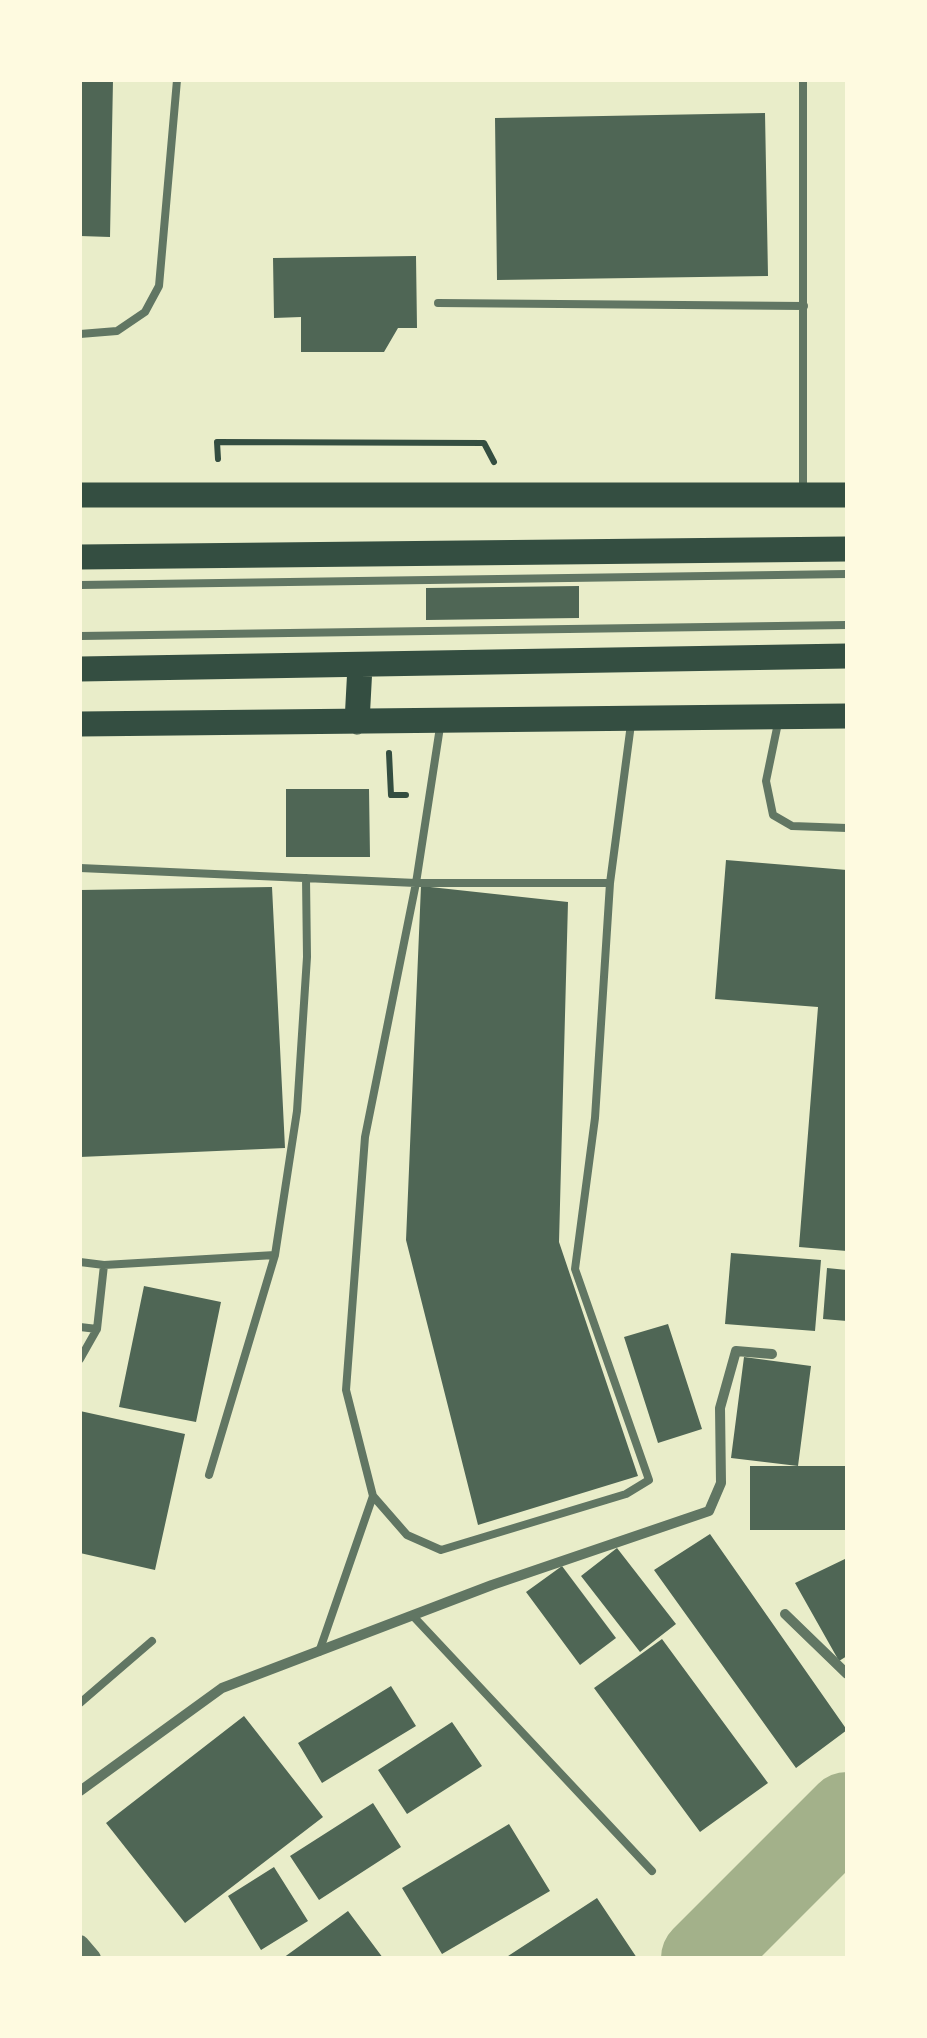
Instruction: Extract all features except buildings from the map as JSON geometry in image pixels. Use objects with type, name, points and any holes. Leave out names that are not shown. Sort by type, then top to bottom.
[{"type":"main road","points":[[80,495],[803,498],[847,495]]},
{"type":"main road","points":[[80,557],[847,549]]},
{"type":"main road","points":[[80,669],[847,656]]},
{"type":"main road","points":[[357,722],[360,666]]},
{"type":"main road","points":[[80,724],[847,716]]},
{"type":"street","points":[[80,1791],[222,1688],[709,1511],[722,1483],[720,1408],[736,1351],[772,1354]]},
{"type":"street","points":[[785,1614],[847,1674]]},
{"type":"street","points":[[80,1944],[92,1958]]},
{"type":"lane","points":[[80,334],[117,331],[146,312],[159,286],[177,80]]},
{"type":"lane","points":[[803,498],[804,80]]},
{"type":"lane","points":[[438,303],[804,306]]},
{"type":"lane","points":[[80,584],[847,574]]},
{"type":"lane","points":[[80,636],[847,625]]},
{"type":"lane","points":[[779,718],[766,782],[773,815],[792,826],[847,828]]},
{"type":"lane","points":[[440,722],[434,784],[365,1137],[346,1390],[373,1496],[407,1534],[441,1550],[626,1494],[649,1480],[576,1269],[595,1118],[610,883],[631,720]]},
{"type":"lane","points":[[80,868],[416,882],[610,883]]},
{"type":"lane","points":[[209,1475],[275,1255],[297,1111],[307,957],[306,878]]},
{"type":"lane","points":[[80,1262],[104,1265],[275,1255]]},
{"type":"lane","points":[[80,1360],[97,1329],[104,1265]]},
{"type":"lane","points":[[80,1327],[97,1329]]},
{"type":"lane","points":[[319,1652],[373,1496]]},
{"type":"lane","points":[[413,1616],[652,1870]]},
{"type":"lane","points":[[80,1702],[152,1641]]},
{"type":"path","points":[[236,459],[217,459],[217,442],[484,443]]},
{"type":"waterway","points":[[702,1958],[847,1813]]}]
